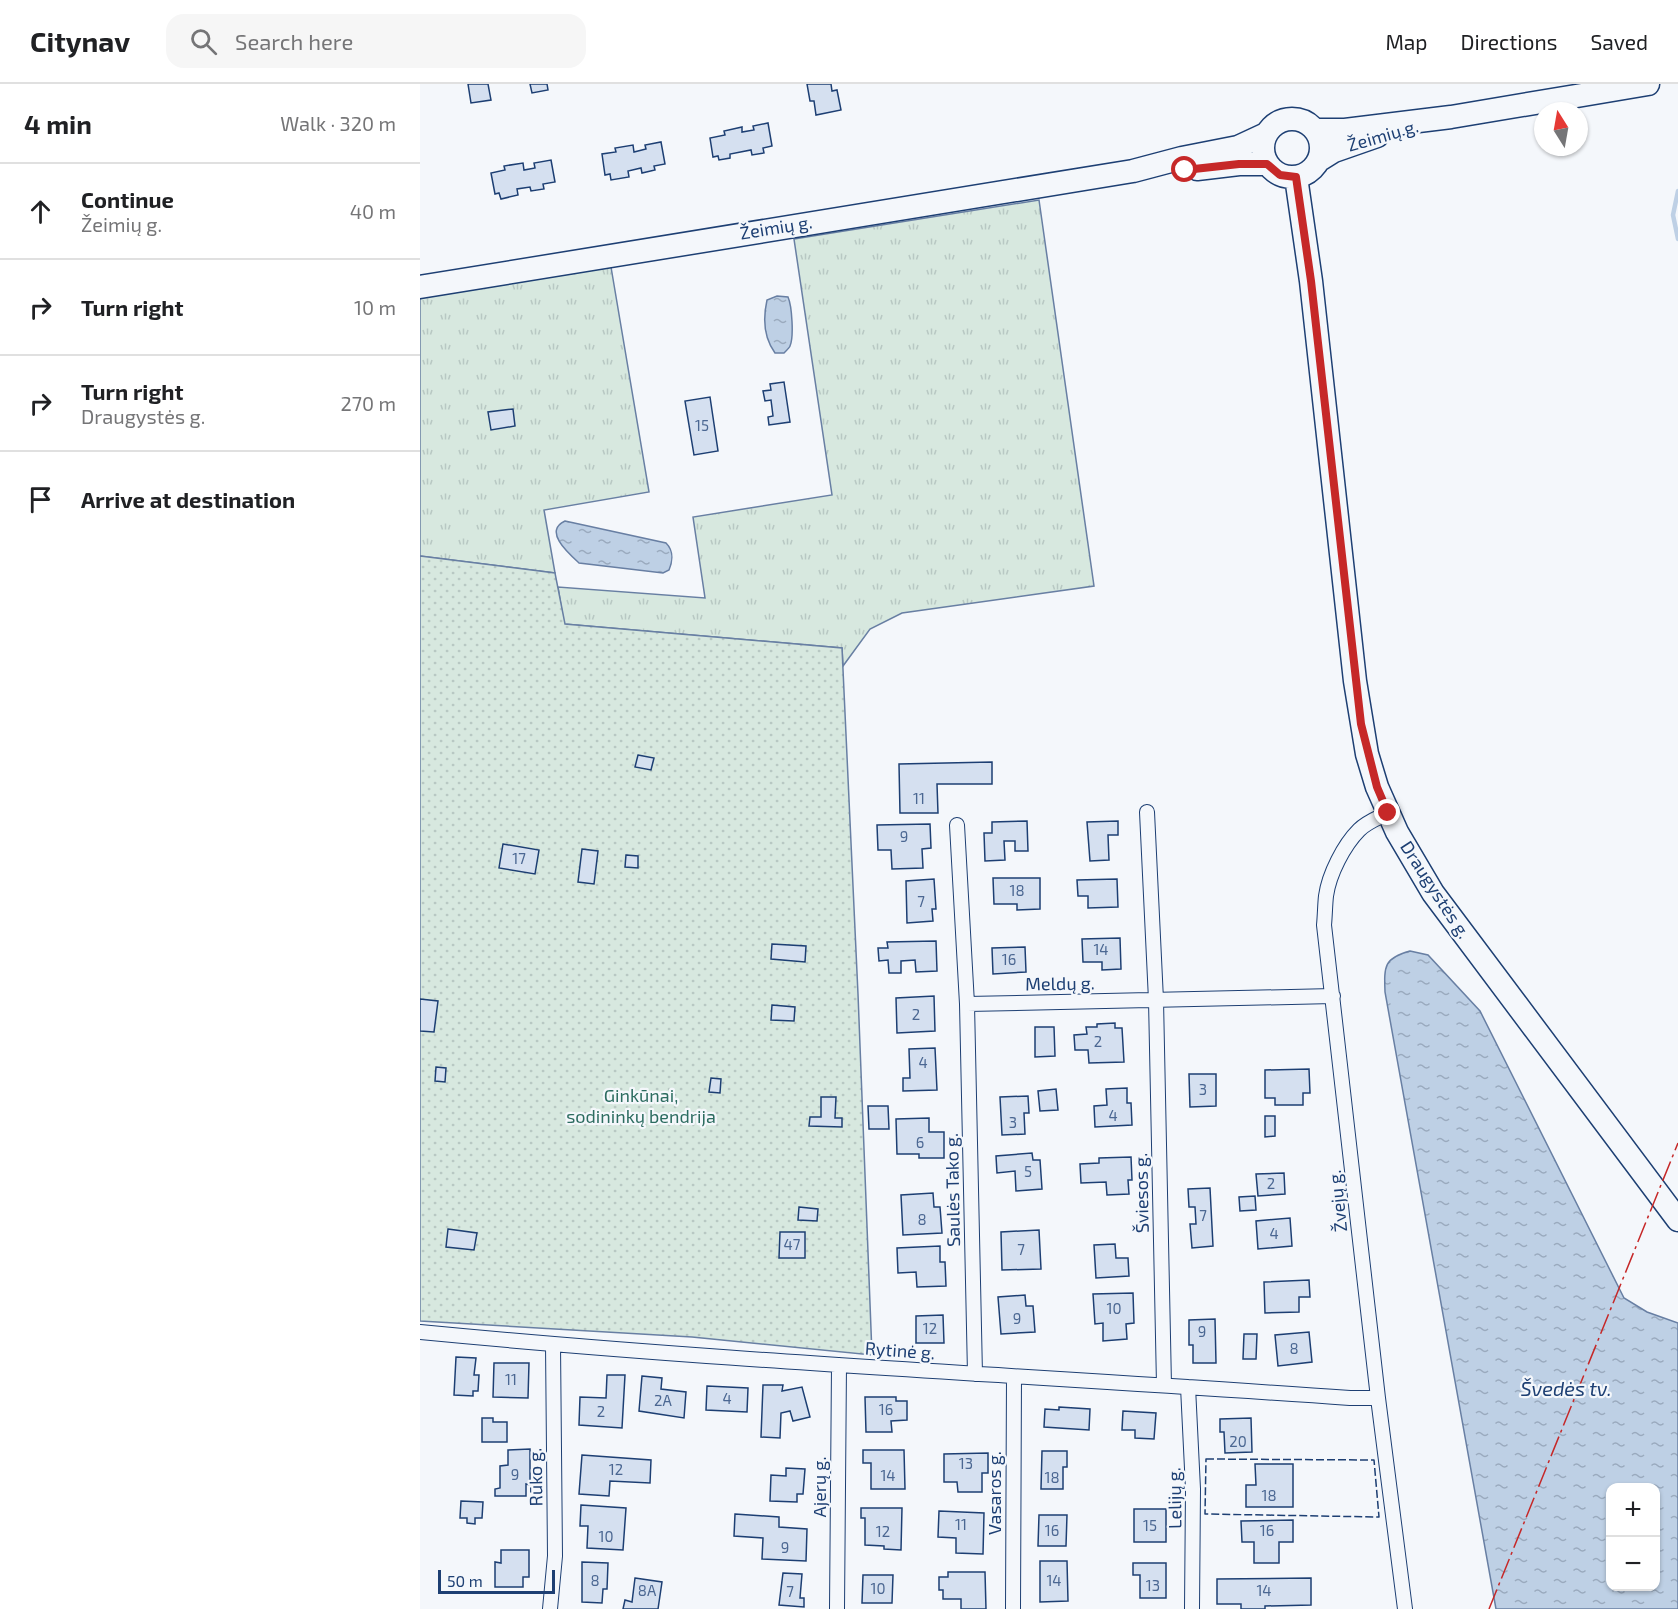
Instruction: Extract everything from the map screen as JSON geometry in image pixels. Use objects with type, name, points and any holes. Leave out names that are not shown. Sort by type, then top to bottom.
[{"type":"main road","name":"Žeimių g.","points":[[1315,130],[1345,130],[1451,117],[1638,85]]},
{"type":"main road","name":"Žeimių g.","points":[[1318,161],[1355,142],[1451,117]]},
{"type":"main road","points":[[1289,119],[1299,120],[1315,130],[1321,145],[1318,161],[1312,169],[1296,177],[1280,175],[1267,164],[1263,149],[1266,134],[1272,127],[1289,119]]},
{"type":"main road","name":"Žeimių g.","points":[[420,287],[1133,171],[1238,147],[1266,134]]},
{"type":"main road","name":"Žeimių g.","points":[[1133,171],[1267,164]]},
{"type":"main road","name":"Draugystės g.","points":[[1296,177],[1311,281],[1361,724],[1377,787],[1410,855],[1447,912],[1678,1220]]},
{"type":"street","name":"Šviesos g.","points":[[1147,812],[1156,1000],[1164,1385]]},
{"type":"street","name":"Žvejų g.","points":[[1388,813],[1371,820],[1359,830],[1347,846],[1330,878],[1324,925],[1378,1398],[1405,1609]]},
{"type":"street","points":[[957,825],[967,1004]]},
{"type":"street","name":"Meldų g.","points":[[967,1004],[1333,996]]},
{"type":"street","name":"Saulės Tako g.","points":[[967,1004],[975,1374]]},
{"type":"street","name":"Rytinė g.","points":[[420,1332],[553,1345],[839,1365],[1378,1398]]},
{"type":"street","name":"Rūko g.","points":[[550,1609],[555,1556],[553,1345]]},
{"type":"street","name":"Ajerų g.","points":[[837,1609],[839,1365]]},
{"type":"street","name":"Vasaros g.","points":[[1013,1609],[1014,1377]]},
{"type":"street","name":"Lelijų g.","points":[[1188,1387],[1193,1489],[1192,1609]]},
{"type":"green space","points":[[1039,200],[1094,586],[902,613],[870,629],[843,666],[842,648],[564,624],[558,587],[705,598],[693,517],[832,495],[794,239]]},
{"type":"green space","points":[[611,267],[649,492],[544,510],[555,573],[420,556],[420,298]]},
{"type":"green space","name":"Ginkūnai, sodininkų bendrija","points":[[420,556],[555,573],[565,624],[842,648],[872,1355],[692,1337],[420,1321]]},
{"type":"water","points":[[777,296],[788,297],[791,314],[791,342],[790,347],[784,353],[775,353],[765,328],[767,300]]},
{"type":"water","points":[[565,521],[666,543],[672,556],[669,570],[663,573],[579,563],[564,548],[557,536],[556,530]]},
{"type":"water","name":"Švedės tv.","points":[[1410,951],[1428,955],[1480,1011],[1624,1298],[1647,1312],[1678,1323],[1678,1609],[1496,1609],[1385,992],[1387,964],[1395,957]]},
{"type":"building","points":[[468,84],[488,84],[491,100],[471,103]]},
{"type":"building","points":[[530,84],[547,84],[548,90],[532,93]]},
{"type":"building","points":[[807,84],[831,84],[832,91],[837,90],[841,110],[816,115],[814,101],[810,101]]},
{"type":"building","points":[[768,123],[772,146],[763,148],[764,153],[752,155],[751,150],[730,154],[730,158],[719,160],[718,156],[713,157],[710,138],[725,135],[724,131],[742,127],[742,132],[754,130],[753,126]]},
{"type":"building","points":[[661,142],[665,164],[654,166],[655,170],[642,173],[641,168],[628,171],[629,177],[611,180],[610,174],[605,175],[602,154],[616,152],[615,148],[633,145],[634,152],[646,149],[645,145]]},
{"type":"building","points":[[551,160],[555,182],[543,184],[544,189],[531,191],[530,187],[517,189],[518,195],[501,199],[499,193],[495,194],[491,173],[505,170],[504,166],[523,163],[524,170],[535,168],[534,163]]},
{"type":"building","points":[[784,382],[790,422],[769,425],[768,417],[773,416],[771,400],[765,401],[763,391],[771,390],[770,384]]},
{"type":"building","points":[[710,397],[718,451],[694,455],[685,401]]},
{"type":"building","points":[[513,409],[515,426],[491,430],[488,412]]},
{"type":"building","points":[[638,755],[654,758],[651,770],[635,767]]},
{"type":"building","points":[[992,762],[992,784],[937,784],[938,813],[900,813],[899,764]]},
{"type":"building","points":[[1027,821],[1028,851],[1015,851],[1015,841],[1004,841],[1005,860],[985,861],[984,833],[992,833],[992,822]]},
{"type":"building","points":[[1118,821],[1118,835],[1108,835],[1109,860],[1090,861],[1087,822]]},
{"type":"building","points":[[930,824],[931,848],[922,849],[923,868],[892,869],[891,850],[878,850],[877,825]]},
{"type":"building","points":[[503,844],[539,850],[535,874],[499,868]]},
{"type":"building","points":[[582,849],[598,851],[594,884],[578,882]]},
{"type":"building","points":[[626,855],[638,856],[638,868],[625,867]]},
{"type":"building","points":[[993,878],[1040,878],[1040,909],[1017,910],[1017,904],[994,904]]},
{"type":"building","points":[[934,879],[936,909],[932,909],[933,921],[907,923],[906,881]]},
{"type":"building","points":[[1117,879],[1118,907],[1088,908],[1088,896],[1078,896],[1077,880]]},
{"type":"building","points":[[1120,938],[1121,969],[1102,970],[1102,962],[1083,962],[1082,939]]},
{"type":"building","points":[[936,941],[937,971],[916,972],[915,960],[901,961],[901,973],[889,973],[888,960],[879,961],[878,948],[888,948],[887,942]]},
{"type":"building","points":[[772,944],[806,946],[805,962],[771,959]]},
{"type":"building","points":[[1025,947],[1026,972],[993,974],[992,948]]},
{"type":"building","points":[[934,996],[935,1031],[897,1033],[896,998]]},
{"type":"building","points":[[420,999],[438,1001],[434,1032],[420,1031]]},
{"type":"building","points":[[772,1005],[795,1007],[794,1021],[771,1020]]},
{"type":"building","points":[[1115,1023],[1115,1028],[1122,1028],[1124,1062],[1089,1063],[1088,1050],[1075,1050],[1074,1035],[1087,1034],[1086,1027]]},
{"type":"building","points":[[1035,1027],[1054,1027],[1055,1056],[1035,1057]]},
{"type":"building","points":[[935,1048],[937,1090],[903,1091],[903,1078],[910,1078],[909,1049]]},
{"type":"building","points":[[436,1067],[446,1068],[445,1082],[435,1081]]},
{"type":"building","points":[[1309,1069],[1310,1093],[1303,1093],[1303,1105],[1275,1105],[1275,1098],[1265,1098],[1265,1070]]},
{"type":"building","points":[[1189,1074],[1216,1074],[1216,1106],[1190,1107]]},
{"type":"building","points":[[711,1078],[721,1079],[720,1093],[709,1092]]},
{"type":"building","points":[[1127,1088],[1127,1103],[1131,1103],[1132,1125],[1095,1127],[1094,1106],[1107,1105],[1106,1089]]},
{"type":"building","points":[[1056,1089],[1058,1110],[1040,1111],[1038,1091]]},
{"type":"building","points":[[1028,1096],[1029,1113],[1024,1113],[1025,1134],[1002,1135],[1000,1097]]},
{"type":"building","points":[[821,1097],[836,1097],[835,1118],[842,1118],[842,1127],[809,1126],[810,1117],[821,1117]]},
{"type":"building","points":[[868,1106],[888,1106],[889,1129],[869,1129]]},
{"type":"building","points":[[1265,1116],[1275,1116],[1275,1136],[1265,1137]]},
{"type":"building","points":[[929,1118],[929,1132],[944,1132],[944,1158],[919,1158],[919,1154],[897,1154],[896,1119]]},
{"type":"building","points":[[1032,1153],[1033,1160],[1040,1160],[1042,1189],[1016,1191],[1015,1171],[997,1173],[996,1156]]},
{"type":"building","points":[[1131,1157],[1132,1180],[1128,1180],[1129,1194],[1107,1195],[1106,1182],[1081,1183],[1080,1164],[1099,1163],[1099,1158]]},
{"type":"building","points":[[1284,1173],[1285,1194],[1258,1196],[1256,1174]]},
{"type":"building","points":[[1210,1188],[1213,1246],[1192,1248],[1190,1224],[1196,1224],[1195,1207],[1189,1207],[1188,1189]]},
{"type":"building","points":[[933,1193],[934,1207],[940,1207],[942,1233],[903,1235],[901,1195]]},
{"type":"building","points":[[1255,1196],[1256,1210],[1240,1211],[1239,1197]]},
{"type":"building","points":[[799,1207],[818,1209],[817,1221],[798,1220]]},
{"type":"building","points":[[1290,1218],[1292,1246],[1258,1249],[1256,1221]]},
{"type":"building","points":[[448,1229],[477,1233],[474,1250],[446,1247]]},
{"type":"building","points":[[1039,1230],[1041,1269],[1002,1270],[1001,1232]]},
{"type":"building","points":[[780,1232],[805,1232],[805,1258],[779,1258]]},
{"type":"building","points":[[1115,1244],[1116,1258],[1128,1258],[1129,1276],[1096,1278],[1094,1245]]},
{"type":"building","points":[[940,1246],[940,1262],[945,1262],[946,1286],[917,1287],[916,1272],[898,1273],[897,1248]]},
{"type":"building","points":[[1309,1280],[1310,1297],[1299,1297],[1299,1312],[1265,1313],[1264,1282]]},
{"type":"building","points":[[1133,1293],[1134,1323],[1126,1324],[1127,1339],[1103,1341],[1103,1323],[1095,1324],[1093,1294]]},
{"type":"building","points":[[1025,1295],[1026,1306],[1033,1306],[1035,1332],[1001,1334],[998,1297]]},
{"type":"building","points":[[943,1315],[944,1343],[916,1343],[916,1316]]},
{"type":"building","points":[[1215,1319],[1216,1363],[1193,1363],[1193,1345],[1189,1345],[1189,1320]]},
{"type":"building","points":[[1309,1332],[1312,1362],[1278,1366],[1275,1335]]},
{"type":"building","points":[[1244,1334],[1257,1334],[1256,1359],[1243,1359]]},
{"type":"building","points":[[456,1357],[476,1358],[474,1375],[479,1375],[478,1391],[473,1391],[473,1396],[454,1395]]},
{"type":"building","points":[[494,1363],[529,1363],[528,1398],[493,1397]]},
{"type":"building","points":[[607,1375],[625,1375],[622,1428],[579,1425],[580,1397],[606,1398]]},
{"type":"building","points":[[642,1376],[662,1378],[661,1389],[686,1392],[684,1418],[639,1411]]},
{"type":"building","points":[[763,1385],[783,1385],[782,1391],[802,1387],[810,1417],[793,1421],[790,1411],[781,1413],[780,1438],[761,1437]]},
{"type":"building","points":[[707,1386],[748,1388],[747,1412],[706,1410]]},
{"type":"building","points":[[865,1397],[896,1397],[896,1401],[907,1401],[907,1420],[891,1421],[892,1432],[866,1432]]},
{"type":"building","points":[[1059,1407],[1090,1409],[1089,1430],[1044,1427],[1045,1409],[1059,1410]]},
{"type":"building","points":[[1123,1411],[1156,1413],[1154,1439],[1135,1438],[1135,1430],[1122,1430]]},
{"type":"building","points":[[482,1418],[493,1418],[493,1422],[507,1422],[507,1442],[482,1442]]},
{"type":"building","points":[[1251,1418],[1252,1452],[1225,1453],[1224,1432],[1220,1432],[1220,1419]]},
{"type":"building","points":[[530,1449],[530,1485],[526,1484],[526,1496],[495,1496],[495,1489],[500,1488],[500,1466],[508,1465],[508,1450]]},
{"type":"building","points":[[863,1450],[904,1450],[905,1489],[871,1489],[871,1463],[863,1463]]},
{"type":"building","points":[[1042,1451],[1067,1451],[1067,1467],[1063,1467],[1063,1489],[1041,1489]]},
{"type":"building","points":[[988,1453],[988,1473],[982,1473],[982,1492],[958,1492],[957,1482],[944,1482],[944,1454]]},
{"type":"building","points":[[582,1455],[651,1460],[650,1483],[610,1481],[609,1496],[579,1494]]},
{"type":"building","points":[[1255,1464],[1293,1464],[1293,1507],[1246,1507],[1246,1485],[1256,1485]]},
{"type":"building","points":[[786,1468],[805,1469],[803,1494],[797,1494],[797,1502],[770,1501],[771,1475],[786,1476]]},
{"type":"building","points":[[461,1501],[483,1502],[482,1518],[475,1518],[475,1524],[467,1523],[467,1518],[460,1518]]},
{"type":"building","points":[[581,1505],[626,1508],[623,1550],[587,1548],[588,1526],[580,1526]]},
{"type":"building","points":[[861,1508],[902,1508],[901,1550],[865,1545],[865,1518],[861,1518]]},
{"type":"building","points":[[1134,1509],[1166,1509],[1166,1542],[1134,1542]]},
{"type":"building","points":[[939,1511],[984,1513],[983,1554],[956,1553],[956,1538],[938,1537]]},
{"type":"building","points":[[735,1514],[779,1517],[779,1527],[807,1529],[806,1561],[762,1559],[763,1538],[734,1536]]},
{"type":"building","points":[[1039,1515],[1067,1515],[1066,1546],[1038,1546]]},
{"type":"building","points":[[1293,1520],[1293,1542],[1279,1542],[1279,1563],[1254,1563],[1254,1542],[1242,1542],[1241,1521]]},
{"type":"building","points":[[501,1550],[529,1550],[529,1577],[523,1577],[523,1587],[495,1587],[495,1562],[501,1563]]},
{"type":"building","points":[[1040,1561],[1067,1561],[1068,1601],[1040,1602]]},
{"type":"building","points":[[582,1562],[608,1563],[607,1589],[603,1589],[602,1603],[582,1602]]},
{"type":"building","points":[[1133,1563],[1166,1563],[1166,1598],[1140,1598],[1140,1575],[1133,1575]]},
{"type":"building","points":[[948,1572],[985,1572],[986,1609],[961,1609],[961,1599],[943,1599],[943,1590],[939,1590],[939,1577],[948,1577]]},
{"type":"building","points":[[783,1573],[802,1574],[800,1598],[804,1598],[804,1607],[779,1605]]},
{"type":"building","points":[[863,1575],[893,1575],[892,1603],[862,1603]]},
{"type":"building","points":[[635,1578],[662,1582],[658,1609],[623,1609],[625,1600],[632,1602]]},
{"type":"building","points":[[1311,1578],[1311,1605],[1241,1609],[1241,1604],[1217,1604],[1217,1579]]},
{"type":"waterway","points":[[1678,191],[1673,215],[1678,239]]},
{"type":"fence","points":[[1206,1459],[1374,1460],[1379,1517],[1205,1514],[1206,1459]]},
{"type":"power","points":[[1489,1609],[1678,1143]]},
{"type":"route","points":[[1185,170],[1239,164],[1267,164],[1280,175],[1296,177],[1311,281],[1361,724],[1377,787],[1388,813]]}]
